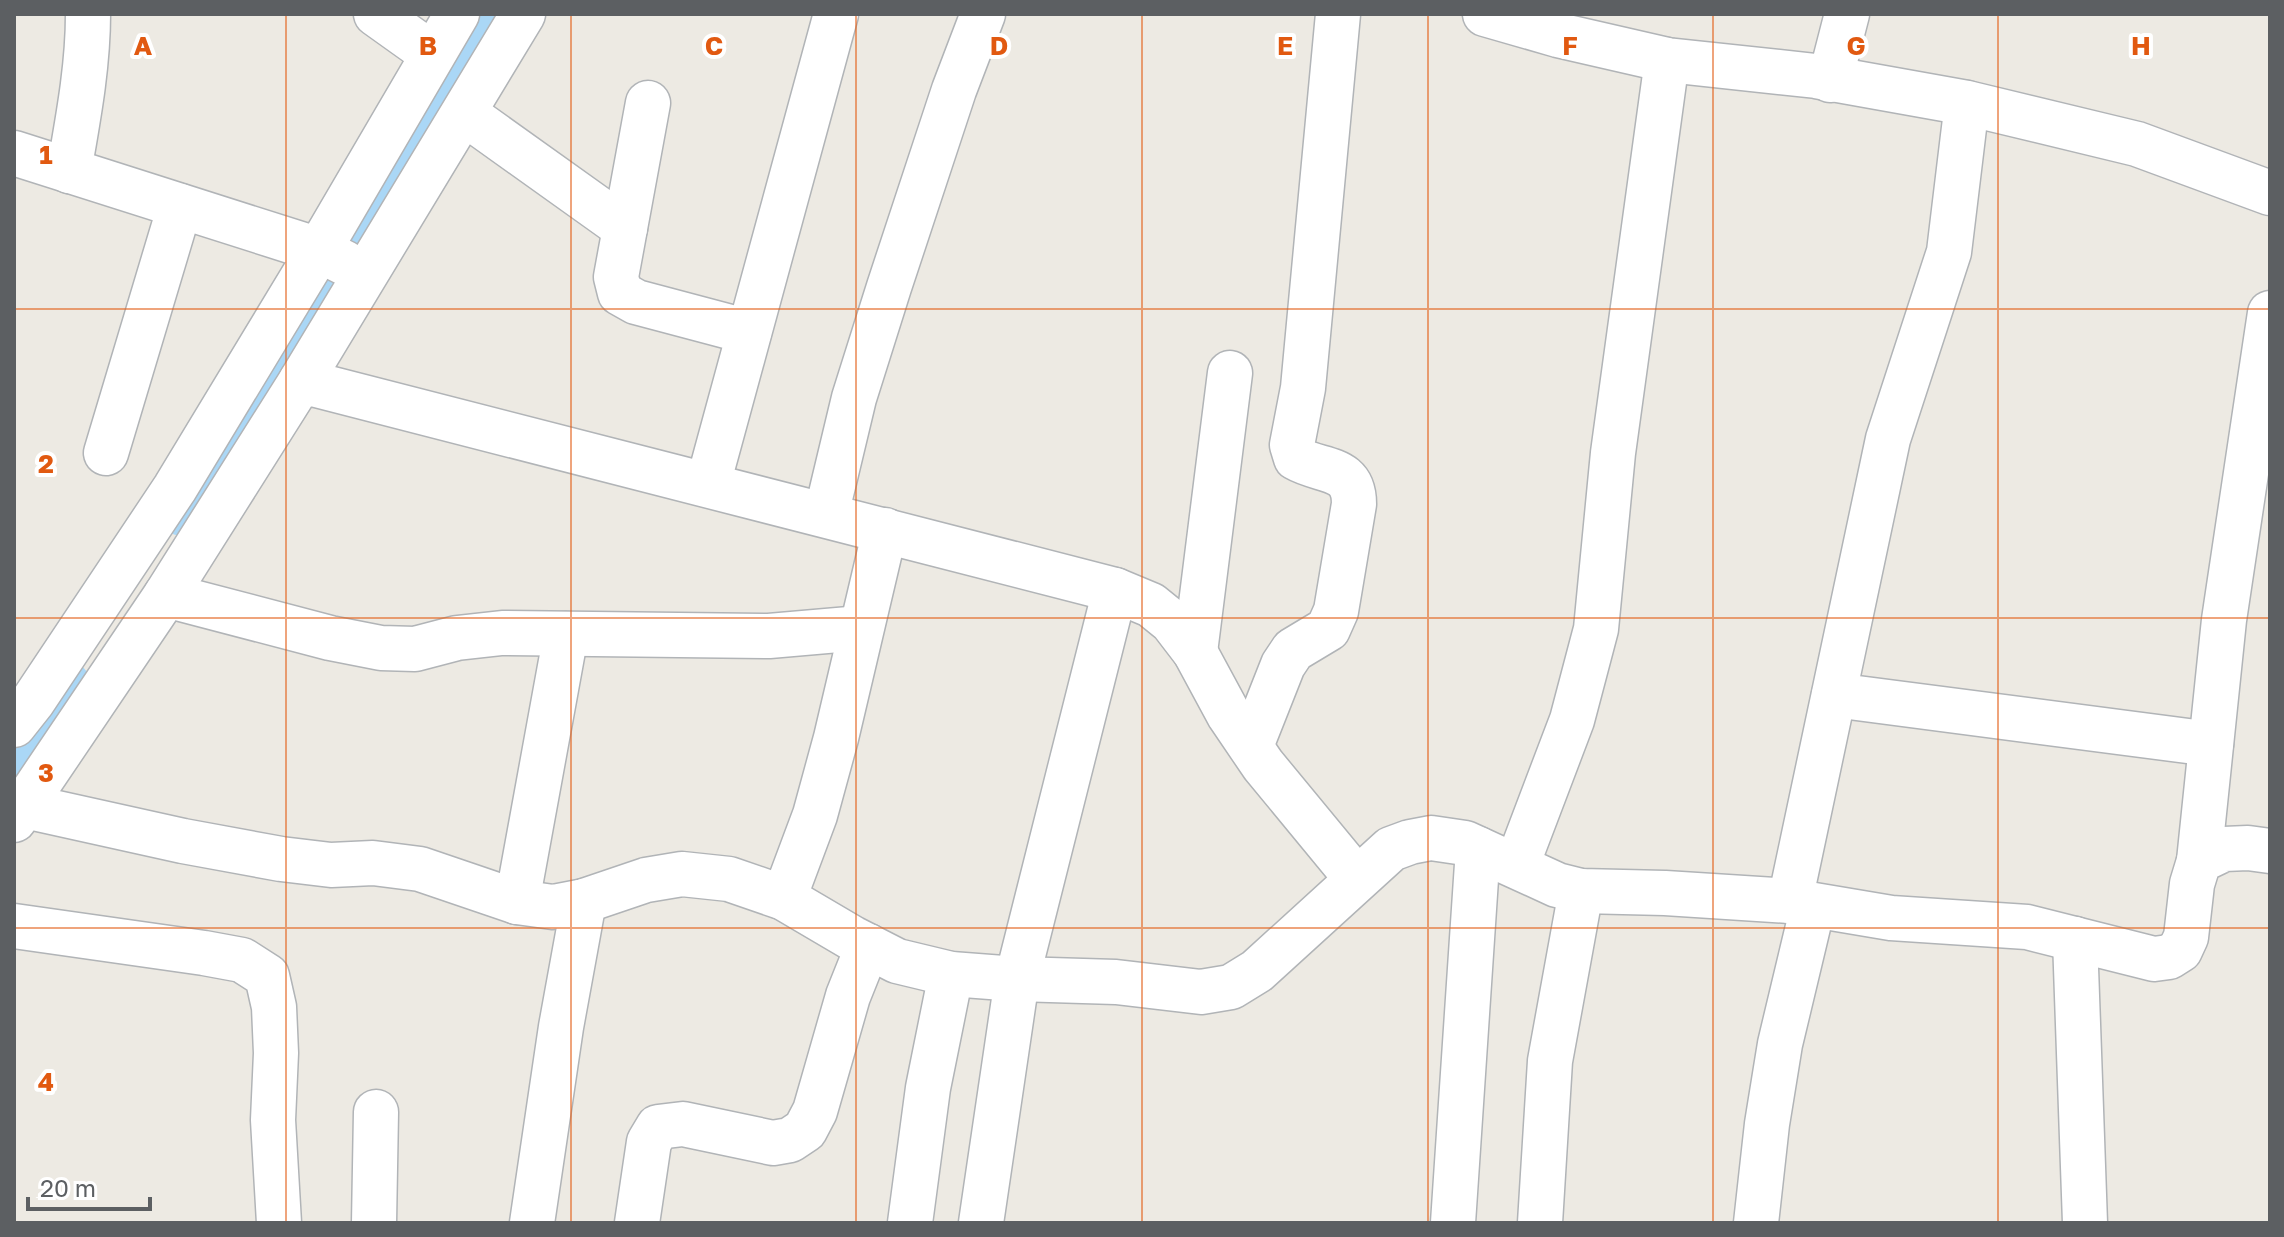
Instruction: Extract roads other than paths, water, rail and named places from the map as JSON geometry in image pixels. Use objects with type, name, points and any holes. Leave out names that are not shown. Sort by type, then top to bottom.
[{"type":"street","points":[[69,171],[82,92],[88,14]]},
{"type":"street","points":[[376,14],[432,54]]},
{"type":"street","points":[[457,14],[432,54],[343,262],[301,381],[166,595],[19,813],[281,859],[331,865],[373,863],[420,869],[517,902],[553,907],[584,901],[646,880],[682,874],[729,879],[784,898],[897,961],[951,974],[1116,982],[1201,992],[1231,987],[1257,971],[1391,849],[1431,838],[1465,843],[1557,885],[1581,891],[1665,893],[1802,903],[1891,918],[2027,927],[2154,959],[2169,957],[2180,950],[2186,937],[2192,884],[2199,861],[2224,620],[2270,313]]},
{"type":"street","points":[[14,725],[175,488],[343,262],[464,113],[523,14]]},
{"type":"street","points":[[708,484],[836,14]]},
{"type":"street","points":[[826,515],[854,398],[875,329],[954,90],[983,14]]},
{"type":"street","points":[[1251,746],[1283,665],[1293,650],[1328,629],[1336,611],[1354,504],[1354,492],[1349,481],[1338,473],[1296,458],[1292,445],[1303,388],[1338,14]]},
{"type":"street","points":[[1485,14],[1558,35],[1667,60],[1816,76],[1967,103],[2137,144],[2270,193]]},
{"type":"street","points":[[1830,80],[1847,14]]},
{"type":"street","points":[[1517,865],[1572,720],[1596,629],[1613,453],[1667,60]]},
{"type":"street","points":[[648,103],[616,277],[620,293],[636,302],[749,332]]},
{"type":"street","points":[[1756,1223],[1767,1124],[1834,695],[1888,439],[1949,252],[1967,103]]},
{"type":"street","points":[[464,113],[625,228]]},
{"type":"street","points":[[14,153],[343,262]]},
{"type":"street","points":[[106,453],[180,206]]},
{"type":"street","points":[[1195,652],[1230,373]]},
{"type":"street","points":[[301,381],[1115,590],[1151,605],[1172,622],[1195,652],[1229,715],[1263,765],[1357,879]]},
{"type":"street","points":[[784,898],[826,776],[885,530]]},
{"type":"street","points":[[981,1223],[1017,979],[1115,590]]},
{"type":"street","points":[[166,595],[330,638],[381,648],[415,649],[457,638],[502,633],[769,636],[861,628]]},
{"type":"street","points":[[517,902],[566,634]]},
{"type":"street","points":[[1834,695],[2211,744]]},
{"type":"street","points":[[1453,1223],[1478,849]]},
{"type":"street","points":[[2199,861],[2224,849],[2270,851]]},
{"type":"street","points":[[1540,1223],[1550,1061],[1581,891]]},
{"type":"street","points":[[532,1223],[561,1027],[584,901]]},
{"type":"street","points":[[14,926],[242,960],[267,976],[274,1007],[276,1053],[273,1120],[279,1223]]},
{"type":"street","points":[[2075,939],[2085,1223]]},
{"type":"street","points":[[637,1223],[649,1142],[658,1127],[683,1124],[773,1143],[790,1140],[805,1130],[815,1111],[848,996],[868,946]]},
{"type":"street","points":[[910,1223],[928,1088],[951,974]]},
{"type":"street","points":[[374,1223],[376,1112]]},
{"type":"waterway","points":[[182,515],[313,318],[495,14]]},
{"type":"waterway","points":[[14,766],[69,683]]}]
